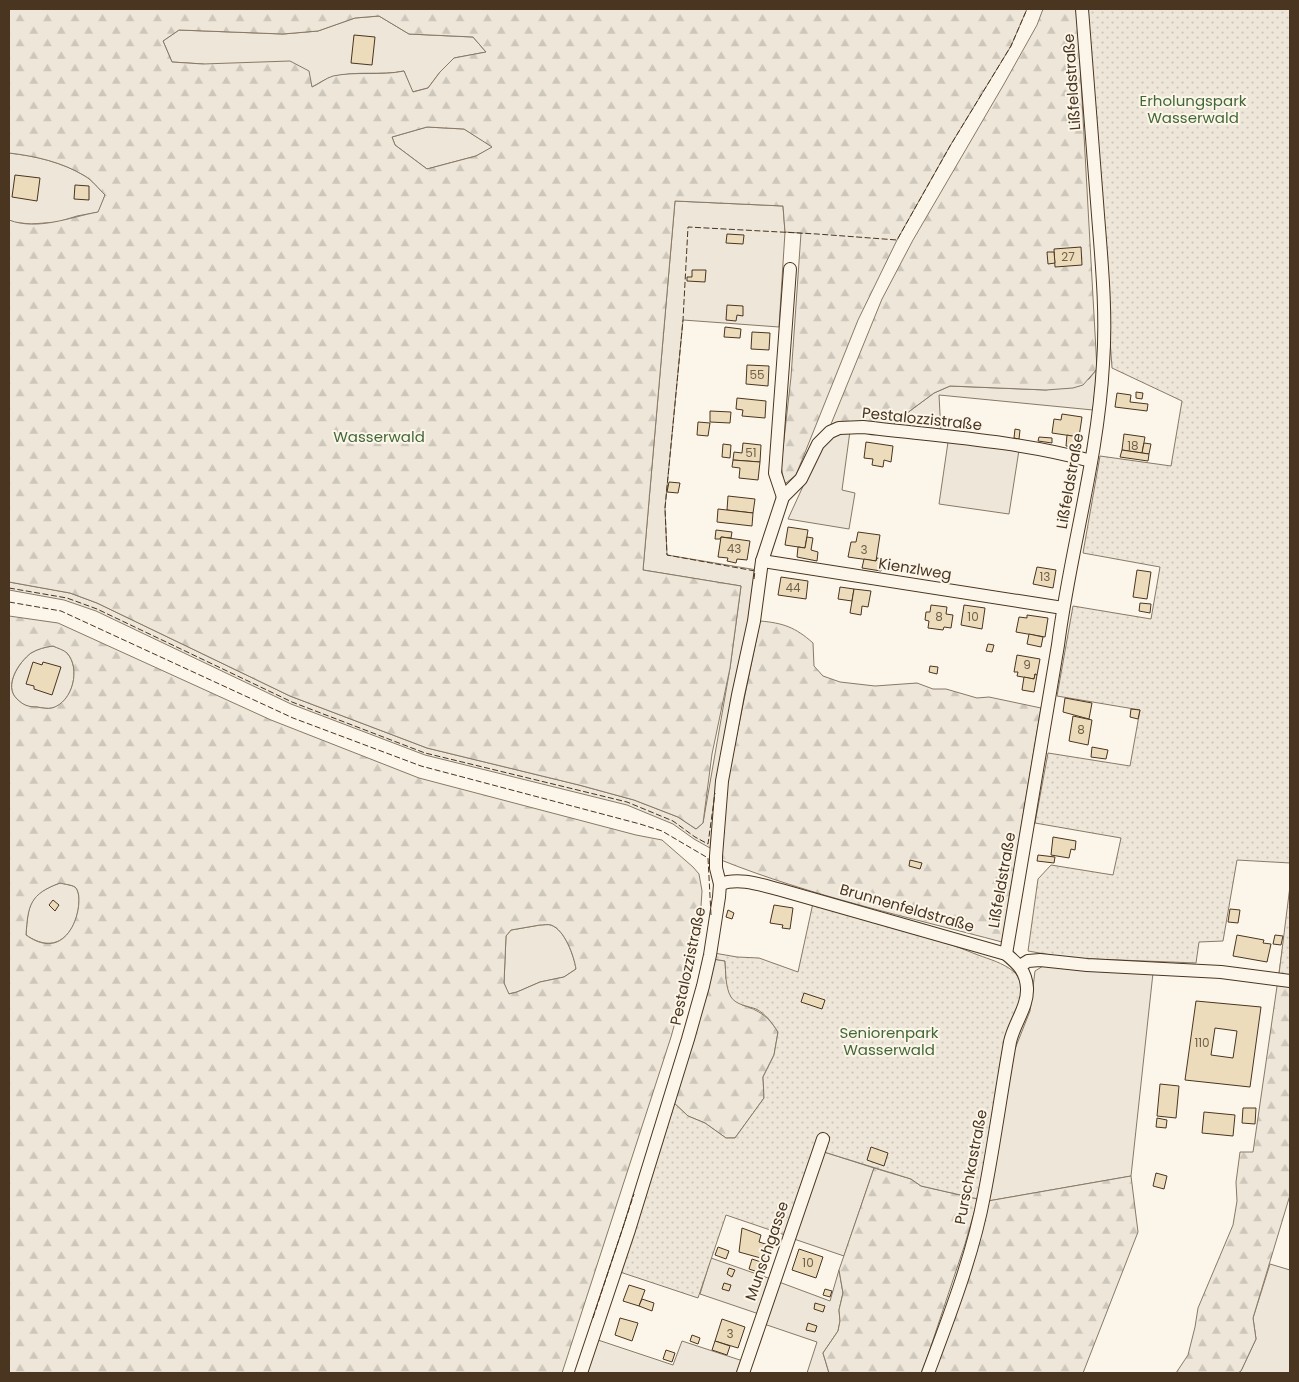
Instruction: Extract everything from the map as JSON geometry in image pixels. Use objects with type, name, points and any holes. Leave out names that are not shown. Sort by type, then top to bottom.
[{"type":"street","name":"Lißfeldstraße","points":[[1006,954],[1063,608],[1092,461],[1104,364],[1105,304],[1082,9]]},
{"type":"street","points":[[782,497],[775,473],[790,269]]},
{"type":"street","name":"Pestalozzistraße","points":[[581,1373],[629,1230],[691,1030],[710,955],[720,884],[716,868],[716,856],[722,782],[754,622],[762,561],[768,548],[782,497],[801,479],[818,444],[830,432],[839,428],[863,427],[1014,445],[1058,452],[1092,461]]},
{"type":"street","name":"Kienzlweg","points":[[762,561],[1063,608]]},
{"type":"street","name":"Brunnenfeldstraße","points":[[720,884],[729,881],[746,881],[781,890],[1006,954],[1020,966]]},
{"type":"street","points":[[1020,966],[1028,961],[1040,960],[1221,972],[1290,981]]},
{"type":"street","name":"Purschkastraße","points":[[928,1373],[965,1268],[984,1197],[1011,1039],[1026,1002],[1025,976],[1020,966]]},
{"type":"street","name":"Munschgasse","points":[[743,1373],[823,1139]]},
{"type":"green space","name":"Wasserwald","points":[[9,9],[1027,9],[1011,46],[950,146],[897,240],[858,320],[796,475],[786,483],[784,482],[781,466],[791,377],[801,233],[785,232],[783,206],[675,201],[643,570],[741,586],[730,668],[712,754],[703,823],[696,829],[678,817],[634,800],[427,748],[290,696],[97,603],[70,593],[9,582],[9,220],[20,223],[43,224],[98,212],[105,195],[88,178],[58,163],[9,153]],"holes":[[[379,16],[409,34],[473,37],[486,52],[454,58],[428,88],[413,92],[404,71],[333,76],[312,87],[309,71],[290,61],[203,64],[172,62],[163,41],[179,30],[283,34],[318,31],[355,18]],[[427,127],[464,129],[492,147],[476,156],[427,169],[395,145],[392,137]]]},
{"type":"green space","points":[[1043,9],[1077,9],[1097,369],[1083,385],[1073,388],[1046,390],[950,386],[934,393],[892,426],[829,429],[882,299],[913,240],[1037,25]]},
{"type":"green space","name":"Erholungspark Wasserwald","points":[[1087,9],[1290,9],[1290,863],[1237,860],[1223,941],[1199,942],[1196,963],[1068,958],[1028,951],[1038,879],[1051,865],[1113,875],[1121,838],[1035,823],[1048,753],[1130,766],[1140,710],[1057,696],[1073,606],[1151,619],[1160,567],[1083,553],[1100,456],[1171,466],[1182,401],[1112,368]]},
{"type":"green space","points":[[379,16],[409,34],[473,37],[486,52],[454,58],[428,88],[412,92],[404,71],[342,75],[312,87],[203,64],[172,62],[163,41],[179,30],[283,34],[318,31],[355,18]]},
{"type":"green space","points":[[427,127],[464,129],[493,147],[476,156],[427,169],[395,145],[392,137]]},
{"type":"green space","points":[[9,153],[58,163],[88,178],[105,195],[99,212],[58,222],[31,224],[10,222]]},
{"type":"green space","points":[[675,201],[783,206],[785,232],[779,327],[683,320],[665,508],[667,555],[757,570],[715,808],[710,848],[673,824],[627,805],[425,755],[291,704],[96,611],[64,600],[9,590],[9,582],[70,593],[97,603],[290,696],[427,748],[634,800],[678,817],[696,829],[703,823],[730,668],[741,586],[643,570]]},
{"type":"green space","points":[[1097,369],[1093,410],[939,395],[941,433],[892,426],[934,393],[950,386],[1046,390],[1089,379]]},
{"type":"green space","points":[[850,431],[842,490],[855,493],[849,529],[788,519],[816,458],[832,435]]},
{"type":"green space","points":[[948,442],[1019,450],[1009,514],[939,504]]},
{"type":"green space","points":[[9,616],[58,623],[271,720],[419,778],[636,835],[662,840],[699,874],[702,891],[699,936],[671,1037],[562,1373],[9,1373]],"holes":[[[53,646],[66,652],[71,659],[74,667],[73,684],[70,692],[59,705],[52,708],[31,707],[17,699],[13,694],[12,681],[14,674],[31,653]],[[60,883],[75,887],[79,903],[77,915],[65,937],[55,943],[42,943],[26,935],[28,916],[32,902],[50,887]],[[551,925],[561,932],[565,938],[576,969],[564,977],[540,982],[509,994],[504,983],[506,936],[511,930]]]},
{"type":"green space","points":[[760,621],[788,627],[813,643],[814,666],[823,676],[840,682],[875,686],[917,683],[933,689],[946,689],[977,698],[989,697],[1041,708],[1002,942],[825,895],[721,860],[726,788]]},
{"type":"green space","points":[[53,646],[66,652],[74,667],[73,684],[70,692],[60,705],[53,708],[24,705],[13,694],[12,681],[14,674],[31,653],[41,648]]},
{"type":"green space","points":[[60,883],[75,887],[78,893],[79,903],[73,926],[65,936],[55,942],[42,942],[26,935],[29,908],[32,902],[36,896]]},
{"type":"green space","points":[[1290,886],[1290,976],[1279,974]]},
{"type":"green space","name":"Seniorenpark Wasserwald","points":[[813,903],[958,947],[1000,963],[1018,976],[1022,988],[978,1199],[921,1186],[911,1179],[824,1152],[830,1137],[820,1133],[785,1235],[726,1215],[698,1298],[620,1272],[673,1102],[688,1116],[705,1123],[726,1138],[735,1138],[764,1098],[763,1077],[774,1055],[778,1032],[763,1013],[733,1000],[727,984],[725,961],[713,959],[714,953],[759,958],[798,972]]},
{"type":"green space","points":[[551,925],[561,932],[571,951],[576,969],[564,977],[540,982],[508,994],[504,983],[506,936],[511,930]]},
{"type":"green space","points":[[1290,939],[1290,1195],[1253,1318],[1256,1339],[1241,1371],[1238,1373],[1176,1373],[1188,1355],[1198,1308],[1233,1225],[1237,1201],[1236,1182],[1240,1152],[1253,1152],[1283,945]]},
{"type":"green space","points":[[713,959],[725,961],[726,979],[742,1005],[754,1009],[763,1015],[778,1032],[774,1055],[763,1077],[764,1098],[735,1138],[726,1138],[705,1123],[688,1116],[673,1102]]},
{"type":"green space","points":[[1043,966],[1153,973],[1131,1176],[988,1201],[1013,1054],[1030,1011],[1035,971]]},
{"type":"green space","points":[[824,1152],[874,1168],[844,1256],[794,1239]]},
{"type":"green space","points":[[874,1168],[911,1179],[921,1186],[978,1199],[922,1373],[829,1373],[823,1353],[838,1331],[840,1321],[839,1310],[843,1293],[839,1270]]},
{"type":"green space","points":[[1131,1176],[1138,1232],[1083,1373],[933,1373],[988,1201]]},
{"type":"green space","points":[[711,1258],[771,1279],[759,1314],[700,1294]]},
{"type":"green space","points":[[1270,1264],[1290,1270],[1290,1373],[1238,1373],[1241,1371],[1256,1339],[1253,1318]]},
{"type":"green space","points":[[839,1270],[843,1293],[839,1310],[840,1321],[838,1331],[823,1353],[829,1373],[807,1373],[817,1342],[764,1324],[779,1282],[830,1301]]},
{"type":"green space","points":[[598,1340],[673,1365],[682,1341],[743,1361],[739,1373],[587,1373]]},
{"type":"building","points":[[354,35],[375,37],[372,65],[351,63]]},
{"type":"building","points":[[15,175],[40,178],[37,201],[12,197]]},
{"type":"building","points":[[75,185],[89,186],[89,200],[74,199]]},
{"type":"building","points":[[727,234],[744,235],[743,244],[726,243]]},
{"type":"building","points":[[1081,247],[1082,265],[1055,267],[1054,249]]},
{"type":"building","points":[[1047,252],[1054,252],[1055,263],[1048,264]]},
{"type":"building","points":[[692,270],[706,270],[705,282],[687,281],[687,277],[692,277]]},
{"type":"building","points":[[727,305],[743,306],[743,316],[737,315],[736,321],[726,320]]},
{"type":"building","points":[[725,327],[741,329],[740,338],[724,337]]},
{"type":"building","points":[[752,332],[770,333],[769,350],[751,349]]},
{"type":"building","points":[[747,365],[769,366],[768,386],[746,384]]},
{"type":"building","points":[[1136,392],[1143,393],[1142,399],[1136,398]]},
{"type":"building","points":[[1117,393],[1131,395],[1130,402],[1148,404],[1147,411],[1115,407]]},
{"type":"building","points":[[737,398],[766,401],[765,418],[742,416],[743,410],[736,409]]},
{"type":"building","points":[[710,411],[731,412],[730,423],[710,422]]},
{"type":"building","points":[[1062,414],[1082,417],[1079,437],[1052,433],[1054,419],[1061,420]]},
{"type":"building","points":[[698,422],[710,423],[708,436],[697,435]]},
{"type":"building","points":[[1015,429],[1020,430],[1019,439],[1014,438]]},
{"type":"building","points":[[1124,434],[1145,437],[1142,453],[1122,450]]},
{"type":"building","points":[[1067,435],[1082,438],[1081,448],[1066,446]]},
{"type":"building","points":[[1039,437],[1052,438],[1052,443],[1038,441]]},
{"type":"building","points":[[866,442],[893,446],[891,462],[884,460],[883,467],[872,465],[873,459],[864,458]]},
{"type":"building","points":[[743,443],[761,445],[760,462],[733,460],[734,452],[742,453]]},
{"type":"building","points":[[1144,443],[1151,444],[1149,454],[1142,453]]},
{"type":"building","points":[[723,444],[731,445],[730,458],[722,457]]},
{"type":"building","points":[[1122,450],[1149,454],[1148,461],[1120,457]]},
{"type":"building","points":[[733,460],[760,462],[758,480],[739,478],[740,468],[732,467]]},
{"type":"building","points":[[669,482],[680,483],[678,493],[667,492]]},
{"type":"building","points":[[728,496],[755,499],[753,513],[727,510]]},
{"type":"building","points":[[718,509],[753,513],[752,526],[717,522]]},
{"type":"building","points":[[788,527],[808,530],[805,548],[785,545]]},
{"type":"building","points":[[716,530],[732,532],[731,538],[721,537],[720,539],[715,539]]},
{"type":"building","points":[[858,532],[880,535],[876,561],[848,557],[851,542],[856,542]]},
{"type":"building","points":[[721,537],[750,541],[747,560],[737,559],[736,563],[727,561],[728,558],[718,557]]},
{"type":"building","points":[[807,537],[813,538],[811,550],[818,552],[817,561],[797,557],[798,547],[805,548]]},
{"type":"building","points":[[877,558],[883,559],[881,571],[862,568],[864,559],[876,561]]},
{"type":"building","points":[[1037,567],[1056,570],[1053,588],[1033,584]]},
{"type":"building","points":[[1137,570],[1151,572],[1147,599],[1133,597]]},
{"type":"building","points":[[781,577],[808,581],[806,599],[778,595]]},
{"type":"building","points":[[840,587],[854,589],[852,601],[838,599]]},
{"type":"building","points":[[854,589],[871,591],[868,607],[862,606],[861,615],[850,613]]},
{"type":"building","points":[[1140,603],[1151,604],[1150,613],[1139,611]]},
{"type":"building","points":[[931,605],[947,607],[946,614],[953,615],[951,628],[944,627],[943,630],[928,628],[929,621],[925,620],[926,612],[930,612]]},
{"type":"building","points":[[964,605],[985,608],[982,629],[961,625]]},
{"type":"building","points":[[1027,615],[1048,618],[1045,637],[1016,632],[1019,617],[1027,618]]},
{"type":"building","points":[[1029,634],[1043,637],[1041,647],[1027,644]]},
{"type":"building","points":[[988,644],[994,645],[992,652],[986,651]]},
{"type":"building","points":[[1017,655],[1040,659],[1037,675],[1035,674],[1034,679],[1017,676],[1018,672],[1014,672]]},
{"type":"building","points":[[33,662],[42,665],[43,662],[61,667],[52,695],[26,684]]},
{"type":"building","points":[[930,666],[938,667],[937,674],[929,672]]},
{"type":"building","points":[[1035,674],[1037,675],[1034,692],[1022,690],[1024,677],[1034,679]]},
{"type":"building","points":[[1065,698],[1092,703],[1089,719],[1063,712]]},
{"type":"building","points":[[1131,709],[1140,710],[1138,719],[1130,717]]},
{"type":"building","points":[[1073,716],[1092,720],[1088,745],[1069,741]]},
{"type":"building","points":[[1092,747],[1108,750],[1106,759],[1091,757]]},
{"type":"building","points":[[1053,837],[1076,841],[1075,850],[1071,849],[1069,858],[1051,855]]},
{"type":"building","points":[[1038,855],[1055,857],[1054,863],[1037,861]]},
{"type":"building","points":[[910,860],[922,863],[920,869],[909,866]]},
{"type":"building","points":[[53,900],[59,905],[55,911],[49,905]]},
{"type":"building","points":[[774,905],[793,908],[790,929],[782,928],[783,925],[770,923]]},
{"type":"building","points":[[1230,909],[1240,910],[1238,923],[1228,922]]},
{"type":"building","points":[[728,910],[734,913],[732,919],[726,917]]},
{"type":"building","points":[[1237,935],[1264,940],[1263,943],[1271,944],[1267,962],[1233,956]]},
{"type":"building","points":[[1275,935],[1283,936],[1281,945],[1273,944]]},
{"type":"building","points":[[804,993],[825,1000],[822,1009],[801,1002]]},
{"type":"building","points":[[1196,1001],[1261,1007],[1250,1087],[1185,1080]],"holes":[[[1215,1028],[1237,1031],[1233,1058],[1211,1055]]]},
{"type":"building","points":[[1160,1084],[1179,1086],[1176,1118],[1157,1116]]},
{"type":"building","points":[[1243,1108],[1256,1108],[1255,1124],[1242,1123]]},
{"type":"building","points":[[1204,1112],[1235,1115],[1233,1136],[1202,1133]]},
{"type":"building","points":[[1157,1118],[1167,1120],[1166,1128],[1156,1127]]},
{"type":"building","points":[[871,1147],[888,1153],[884,1166],[867,1160]]},
{"type":"building","points":[[1156,1173],[1167,1176],[1164,1189],[1153,1186]]},
{"type":"building","points":[[742,1228],[761,1235],[759,1242],[772,1246],[768,1260],[739,1252]]},
{"type":"building","points":[[718,1247],[729,1251],[726,1259],[715,1255]]},
{"type":"building","points":[[799,1249],[823,1257],[816,1278],[792,1270]]},
{"type":"building","points":[[752,1259],[764,1263],[761,1273],[749,1269]]},
{"type":"building","points":[[729,1268],[735,1270],[732,1277],[727,1274]]},
{"type":"building","points":[[724,1283],[731,1285],[729,1291],[722,1289]]},
{"type":"building","points":[[629,1285],[645,1290],[639,1306],[623,1301]]},
{"type":"building","points":[[825,1289],[832,1291],[830,1297],[823,1295]]},
{"type":"building","points":[[642,1299],[654,1303],[652,1311],[639,1306]]},
{"type":"building","points":[[815,1303],[825,1306],[823,1312],[814,1309]]},
{"type":"building","points":[[620,1318],[638,1323],[632,1341],[615,1335]]},
{"type":"building","points":[[722,1319],[745,1327],[738,1348],[715,1341]]},
{"type":"building","points":[[808,1323],[817,1326],[815,1332],[806,1330]]},
{"type":"building","points":[[692,1335],[700,1338],[698,1344],[690,1341]]},
{"type":"building","points":[[715,1341],[730,1346],[727,1355],[712,1350]]},
{"type":"building","points":[[666,1350],[675,1353],[672,1362],[663,1359]]},
{"type":"fence","points":[[754,579],[755,571],[667,555],[665,508],[683,320],[688,227],[897,240],[950,146],[1011,46],[1027,9]]},
{"type":"fence","points":[[9,588],[67,598],[97,609],[292,702],[425,753],[627,802],[673,821],[708,844],[715,793]]},
{"type":"fence","points":[[9,602],[61,611],[293,718],[421,766],[662,831],[708,858],[711,915]]},
{"type":"fence","points":[[593,1318],[634,1194]]}]
